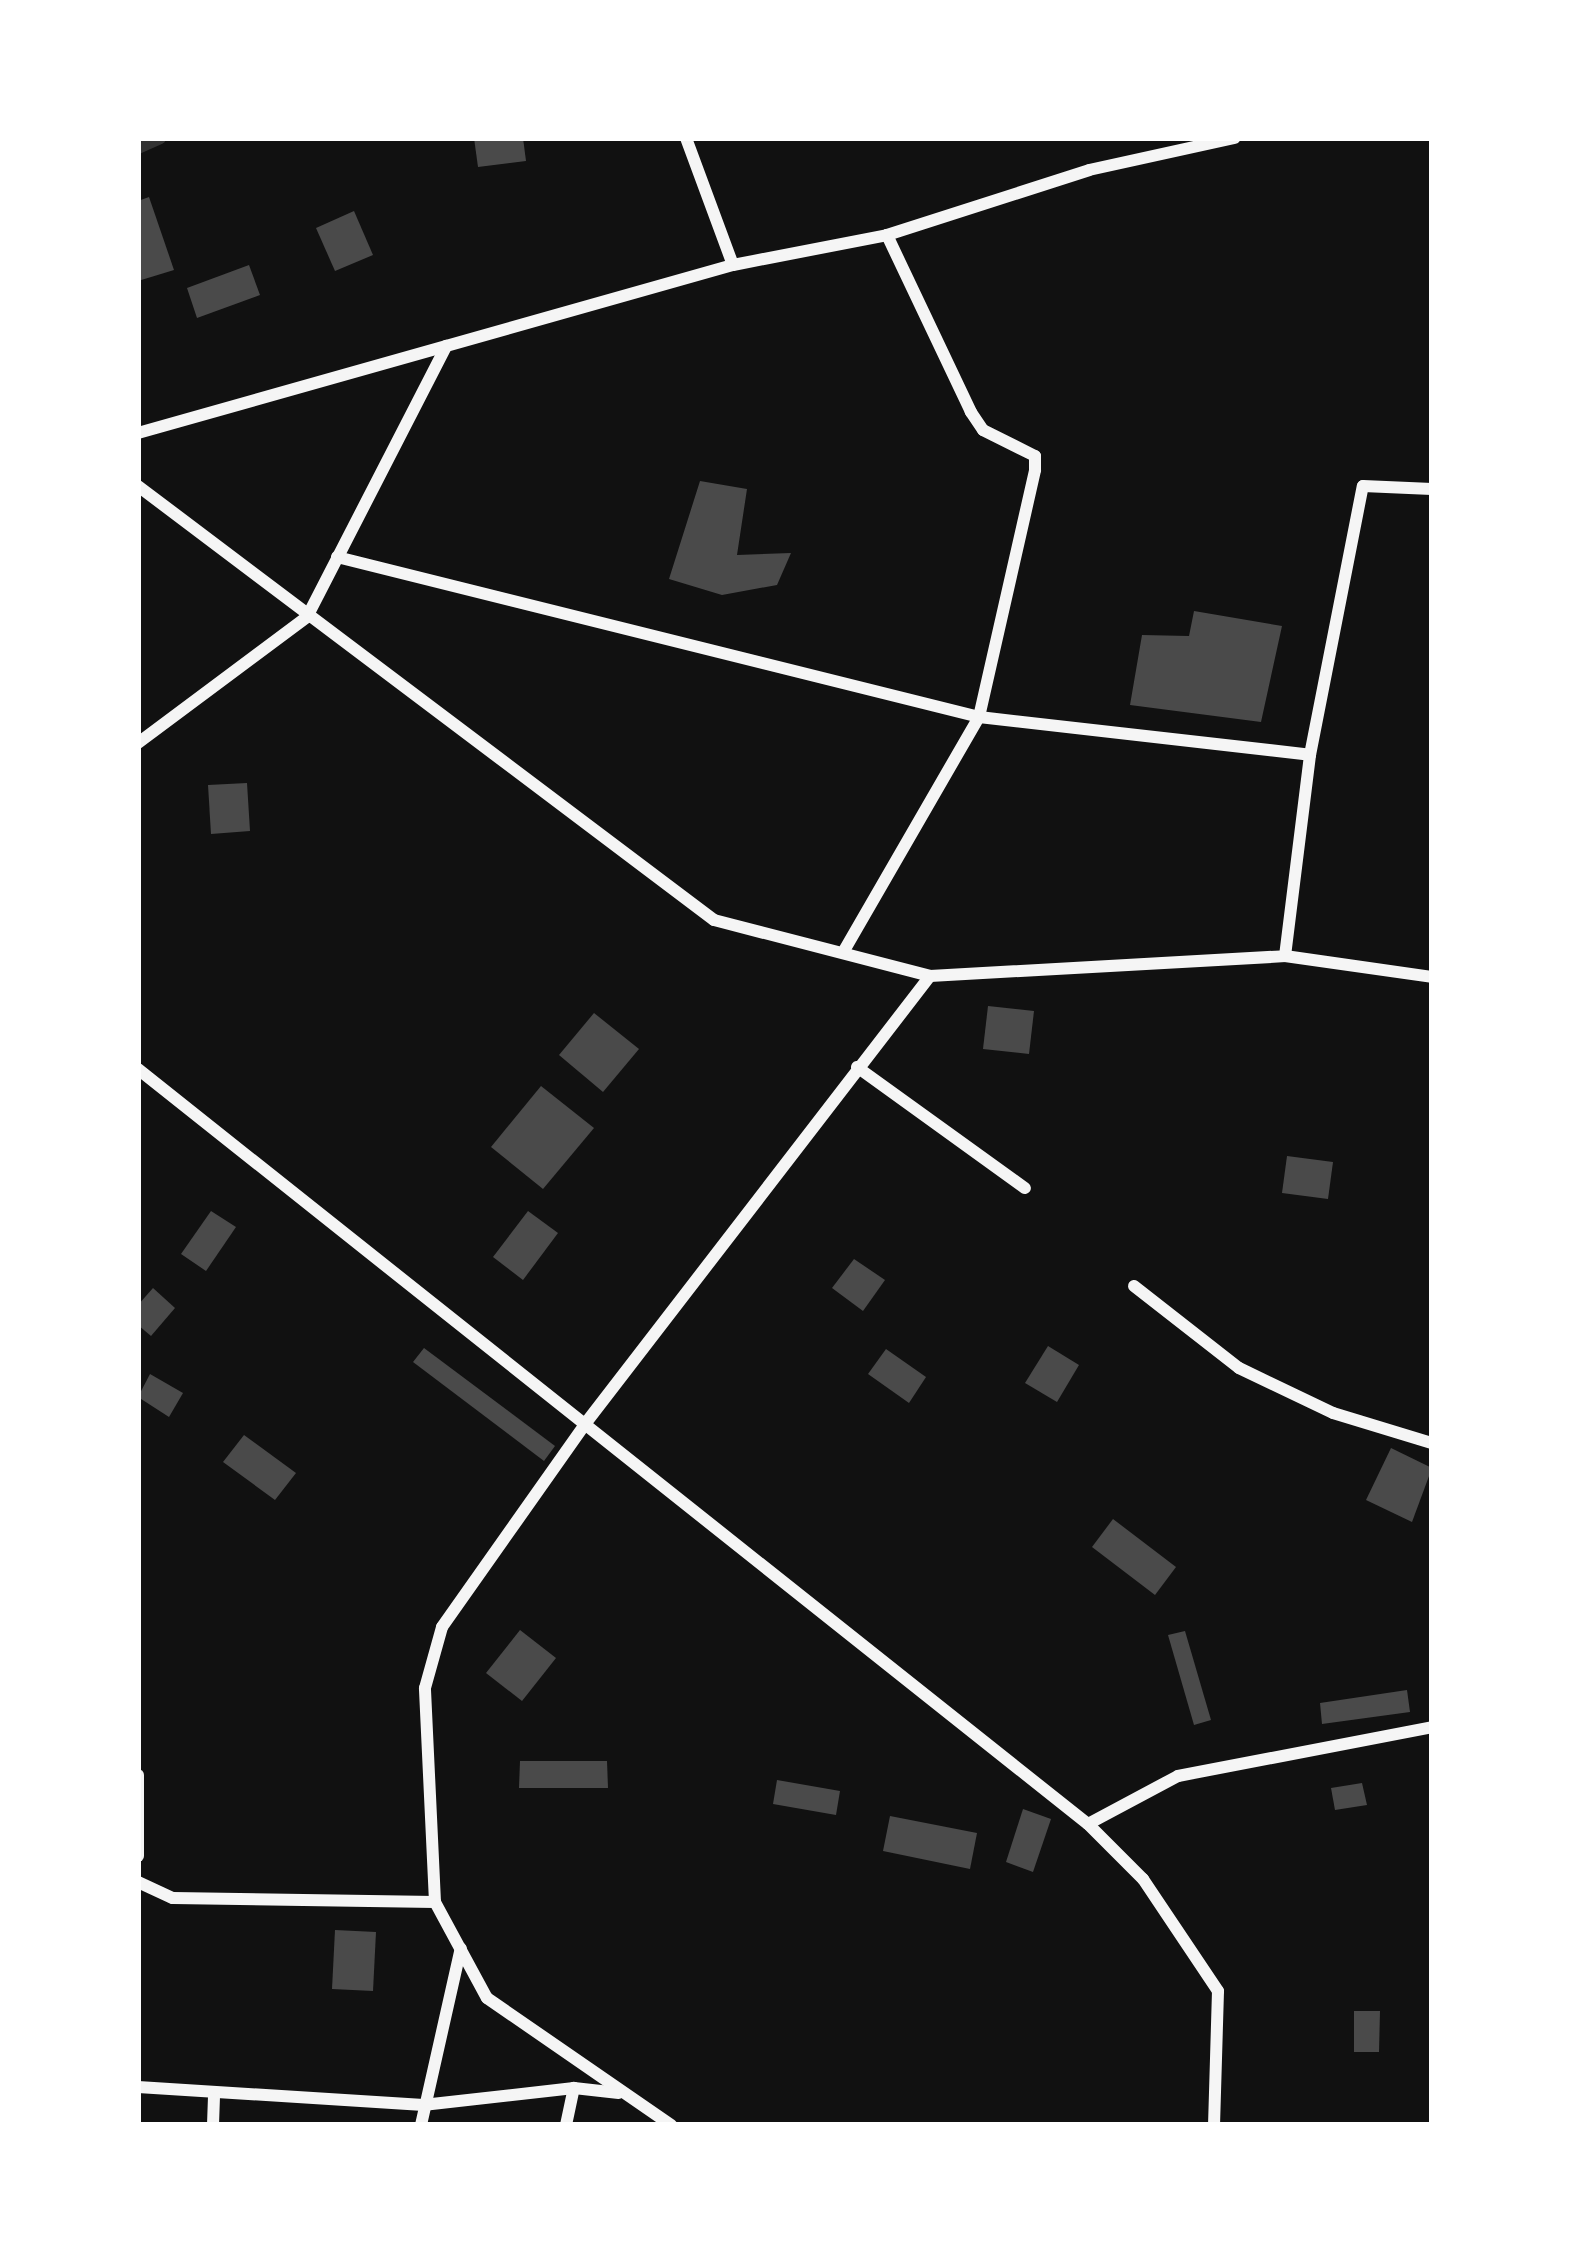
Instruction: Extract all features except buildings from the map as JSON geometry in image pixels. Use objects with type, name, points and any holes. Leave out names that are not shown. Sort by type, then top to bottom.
[{"type":"street","points":[[686,138],[733,266]]},
{"type":"street","points":[[138,433],[733,266],[886,235],[1089,170],[1235,138]]},
{"type":"street","points":[[845,949],[979,717],[1035,456],[983,430],[970,412],[886,235]]},
{"type":"street","points":[[138,743],[307,617],[446,346]]},
{"type":"street","points":[[1285,956],[1310,754],[1363,486],[1432,489]]},
{"type":"street","points":[[139,488],[714,920],[845,949],[930,976],[1285,956],[1432,977]]},
{"type":"street","points":[[337,557],[979,717],[1310,754]]},
{"type":"street","points":[[671,2125],[487,1998],[435,1902],[424,1688],[442,1627],[585,1424],[930,976]]},
{"type":"street","points":[[857,1067],[1025,1188]]},
{"type":"street","points":[[138,1069],[1088,1824],[1143,1879],[1217,1991],[1214,2125]]},
{"type":"street","points":[[1134,1286],[1239,1368],[1334,1413],[1432,1443]]},
{"type":"street","points":[[1088,1824],[1178,1776],[1432,1727]]},
{"type":"street","points":[[138,1775],[138,1856]]},
{"type":"street","points":[[138,1882],[173,1898],[435,1902]]},
{"type":"street","points":[[421,2125],[461,1948]]},
{"type":"street","points":[[138,2086],[423,2105],[574,2088],[620,2093]]},
{"type":"street","points":[[566,2125],[574,2088]]},
{"type":"street","points":[[212,2125],[214,2092]]},
{"type":"waterway","points":[[138,148],[160,138]]}]
